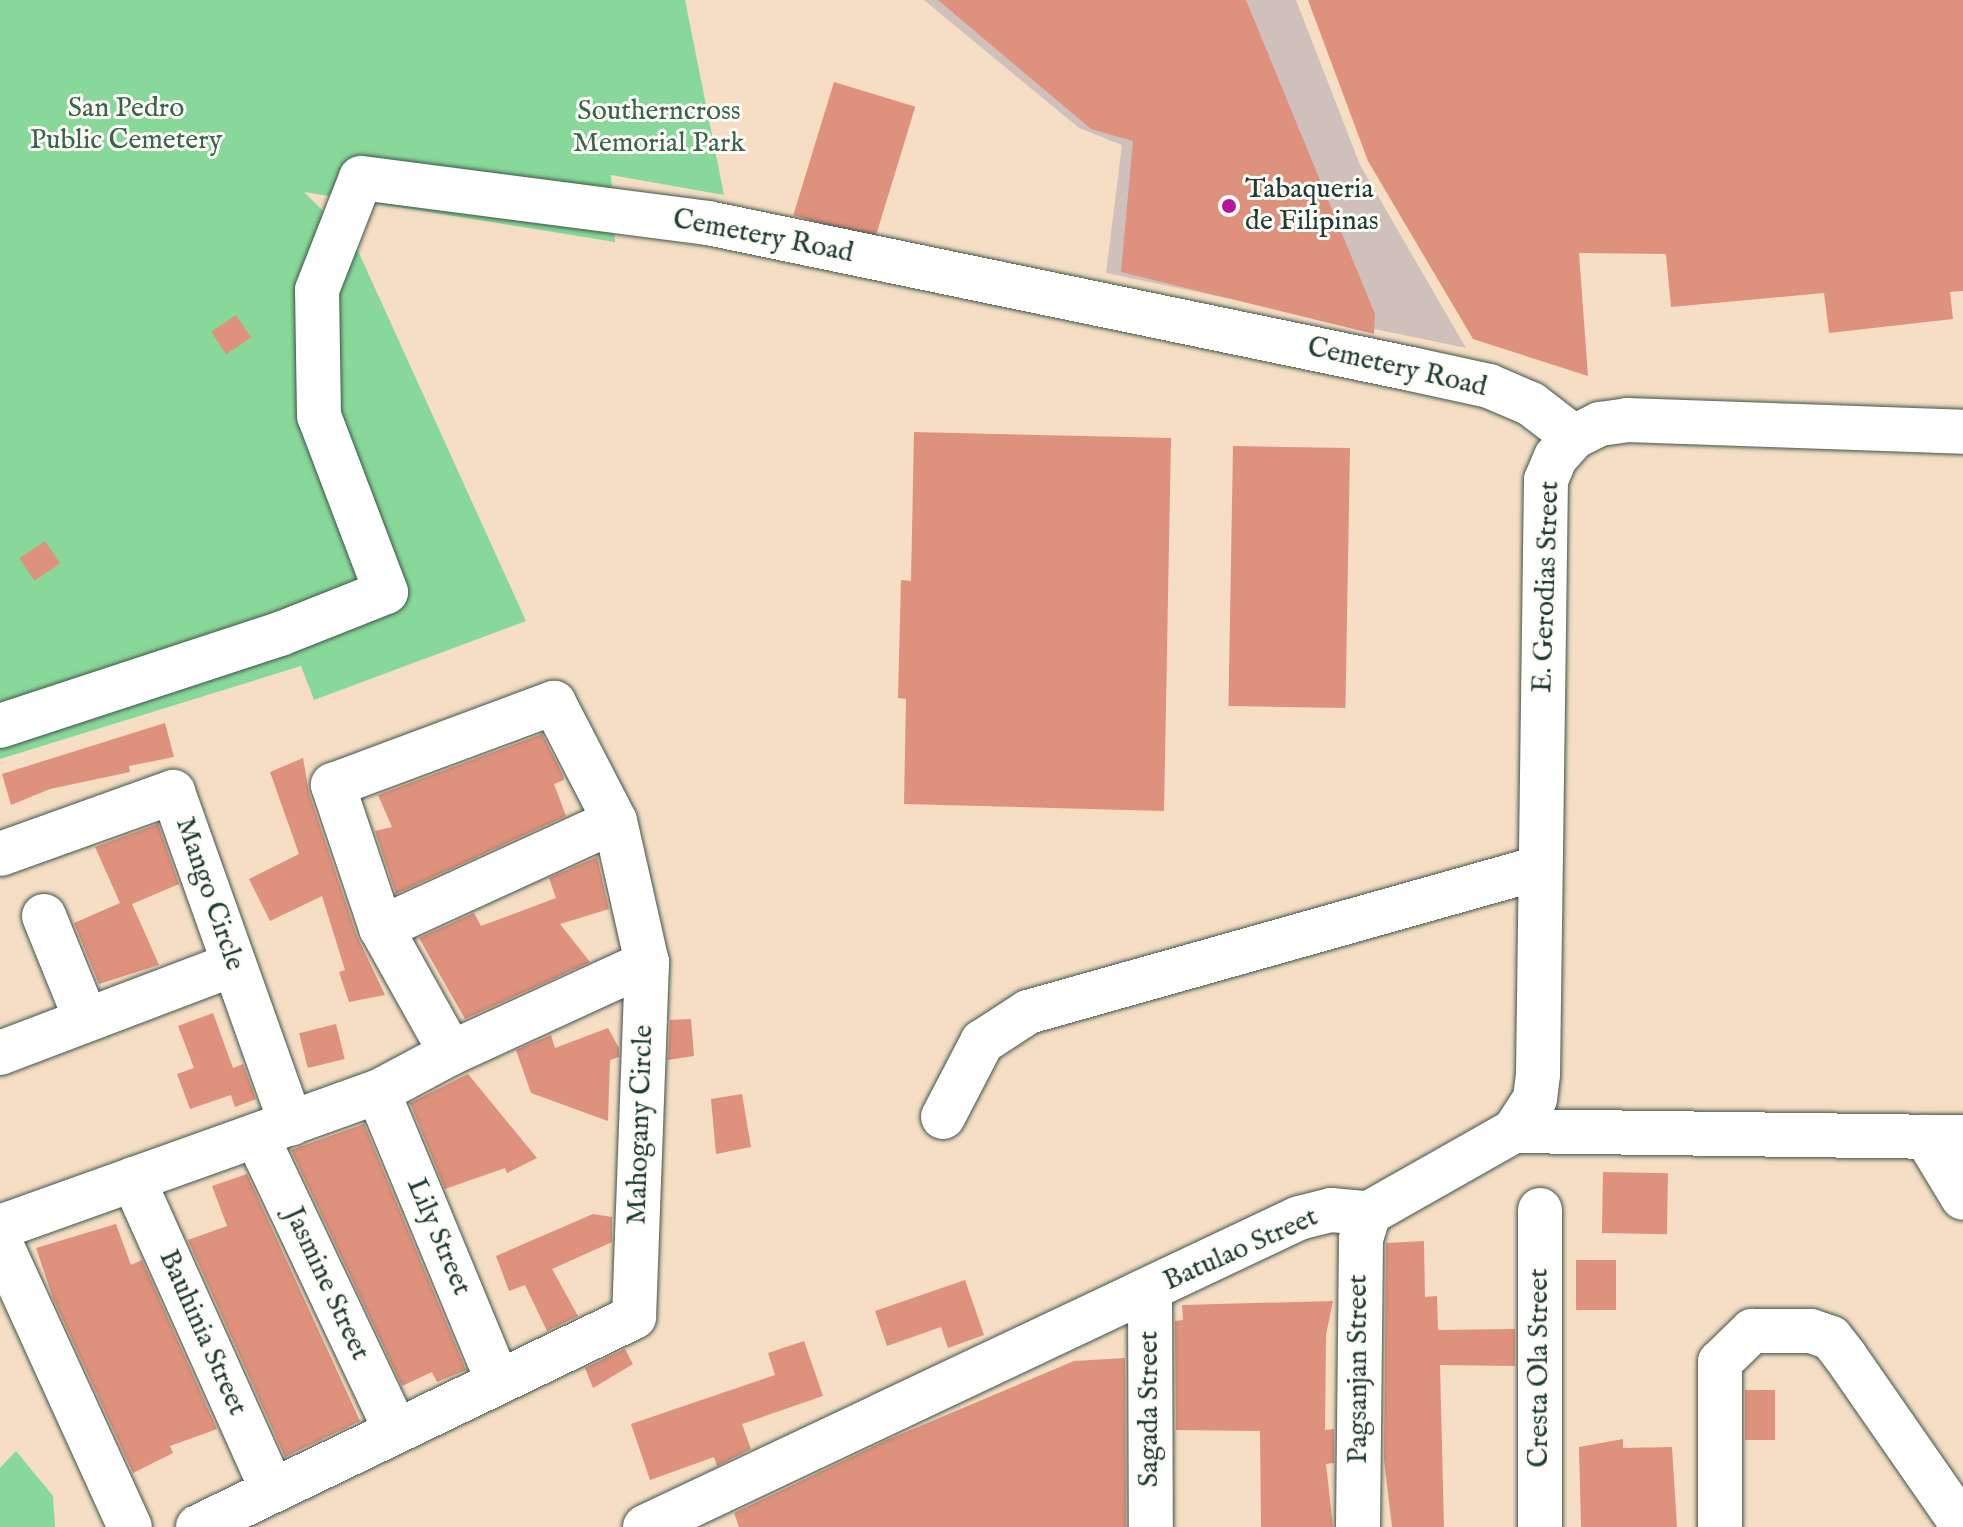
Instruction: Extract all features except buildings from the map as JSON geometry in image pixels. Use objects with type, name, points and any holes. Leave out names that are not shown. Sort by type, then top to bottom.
[{"type":"street","name":"Cemetery Road","points":[[0,726],[280,634],[386,592],[319,416],[317,290],[361,178],[708,223],[1411,369],[1489,386],[1531,404],[1574,437]]},
{"type":"street","points":[[1574,437],[1600,424],[1627,420],[1963,432]]},
{"type":"street","name":"E. Gerodias Street","points":[[1514,1131],[1535,1099],[1538,1074],[1546,480],[1556,457],[1574,437]]},
{"type":"street","name":"Mahogany Circle","points":[[198,1527],[271,1487],[634,1317],[647,963],[615,821],[554,703],[333,785],[381,928]]},
{"type":"street","name":"Mango Circle","points":[[0,854],[173,792],[234,964],[274,1130]]},
{"type":"street","points":[[451,1053],[381,928],[615,821]]},
{"type":"street","points":[[943,1117],[982,1042],[1028,1012],[1539,868]]},
{"type":"street","points":[[44,916],[86,1020]]},
{"type":"street","points":[[0,1227],[378,1092],[451,1053],[647,963]]},
{"type":"street","points":[[0,1053],[234,964]]},
{"type":"street","name":"Lily Street","points":[[378,1092],[498,1382]]},
{"type":"street","name":"Jasmine Street","points":[[274,1130],[396,1431]]},
{"type":"street","points":[[1369,1213],[1514,1131],[1944,1137],[1963,1198]]},
{"type":"street","name":"Bauhinia Street","points":[[133,1179],[271,1487]]},
{"type":"street","name":"Batulao Street","points":[[645,1527],[1299,1218],[1331,1210],[1369,1213]]},
{"type":"street","name":"Cresta Ola Street","points":[[1540,1210],[1540,1527]]},
{"type":"street","name":"Pagsanjan Street","points":[[1358,1527],[1360,1266],[1369,1213]]},
{"type":"street","points":[[0,1242],[130,1527]]},
{"type":"street","name":"Sagada Street","points":[[1150,1291],[1151,1527]]},
{"type":"street","points":[[1720,1527],[1720,1362],[1752,1331],[1811,1331],[1831,1338],[1963,1526]]},
{"type":"shaded area","name":"Tabaqueria de Filipinas","points":[[924,0],[1296,0],[1360,165],[1466,348],[1106,273],[1122,145],[1079,128]]},
{"type":"green space","points":[[0,0],[685,0],[724,195],[611,175],[615,242],[304,192],[354,242],[526,621],[314,700],[301,666],[0,759]]},
{"type":"green space","points":[[16,1451],[53,1496],[55,1527],[0,1527],[0,1468]]},
{"type":"place","name":"Tabaqueria de Filipinas","points":[[1229,206]]},
{"type":"park label","name":"San Pedro Public Cemetery","points":[[126,125]]},
{"type":"park label","name":"Southerncross Memorial Park","points":[[659,128]]}]
